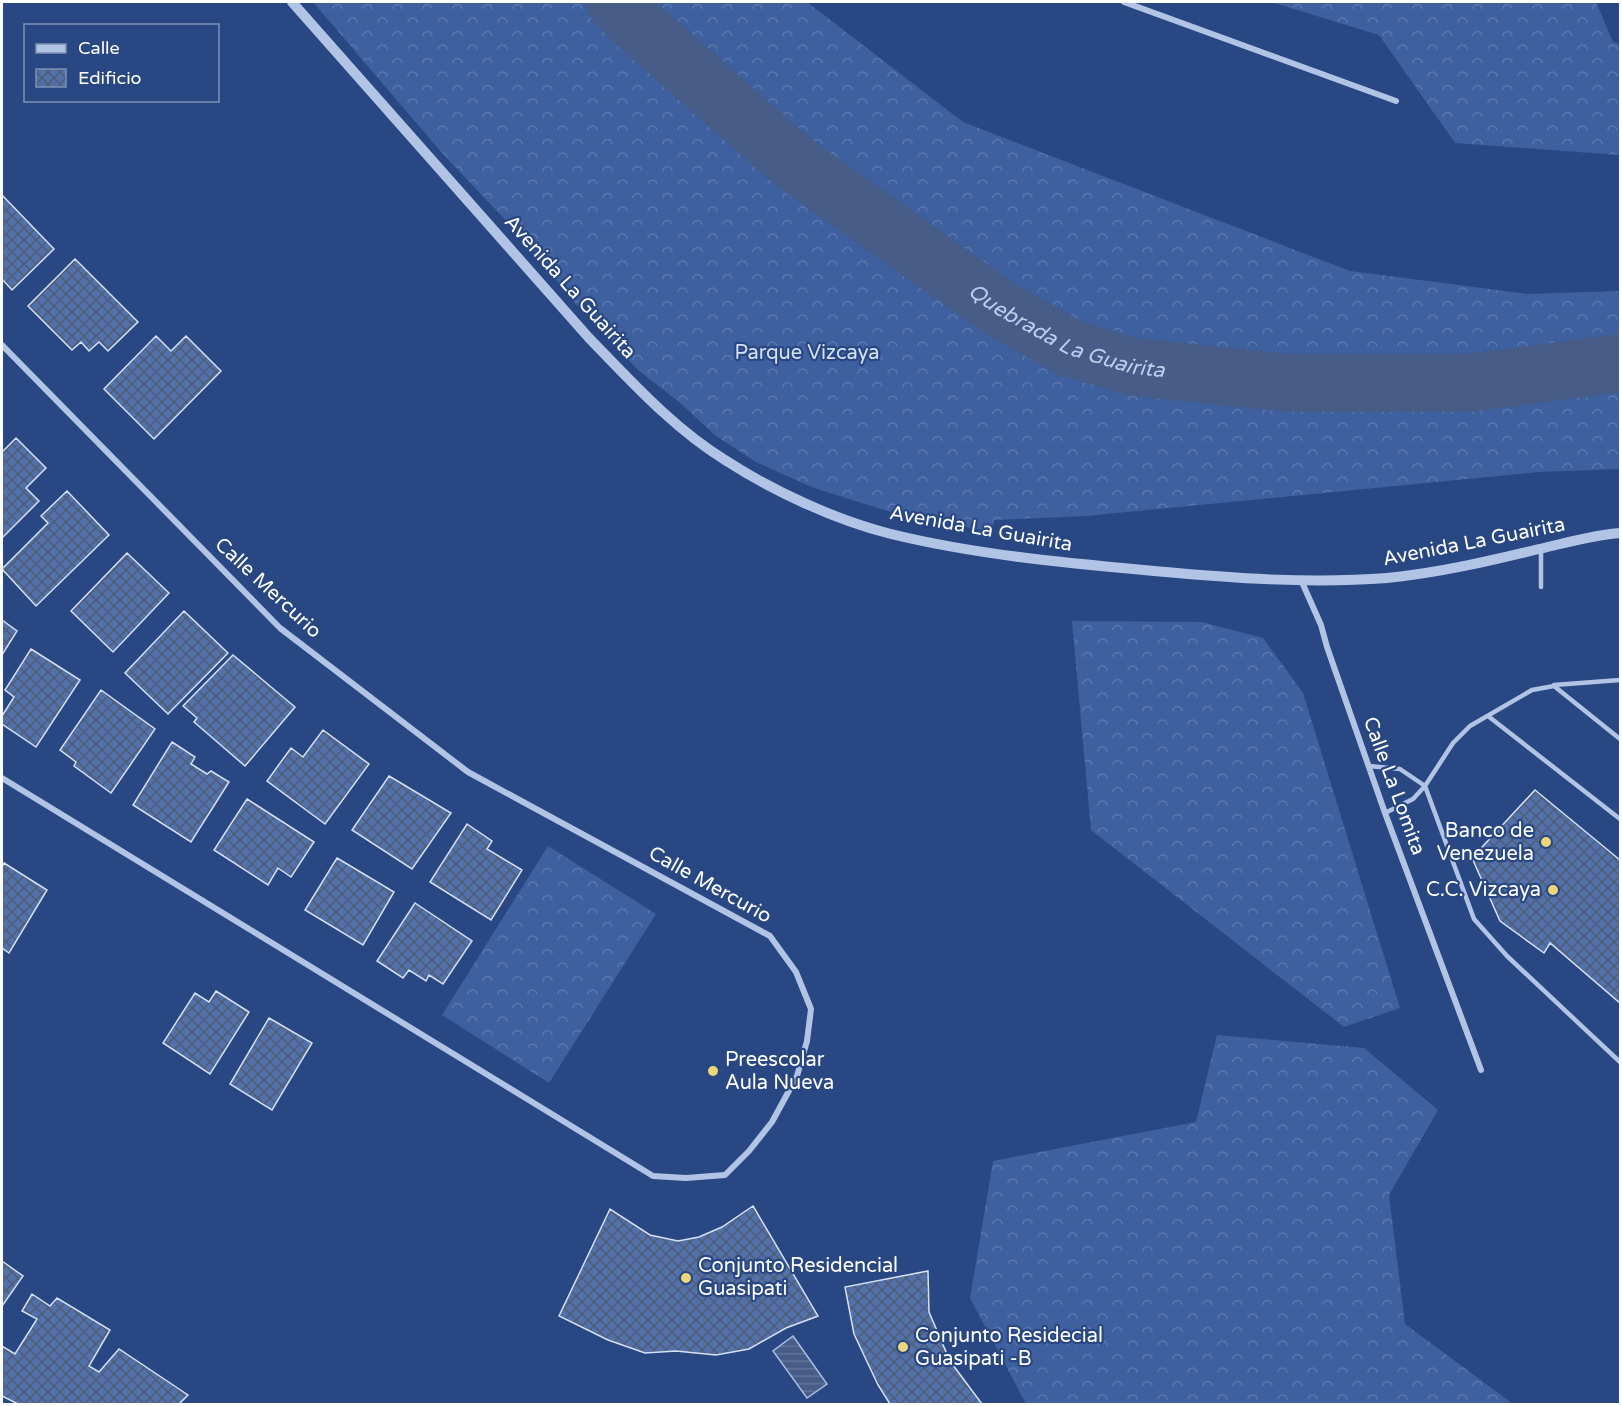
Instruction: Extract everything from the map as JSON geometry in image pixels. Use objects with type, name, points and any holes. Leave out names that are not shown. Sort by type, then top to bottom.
[{"type":"street","name":"Avenida La Guairita","points":[[292,2],[625,376],[693,439],[752,477],[845,519],[890,534],[964,549],[1087,565],[1222,577],[1301,580],[1345,580],[1421,573],[1620,533]]},
{"type":"street","points":[[1124,2],[1396,101]]},
{"type":"street","name":"Calle Mercurio","points":[[2,345],[280,628],[468,772],[770,936],[796,972],[811,1009],[807,1041],[798,1076],[772,1122],[749,1151],[725,1175],[686,1178],[653,1176],[2,778]]},
{"type":"street","name":"Calle La Lomita","points":[[1301,580],[1321,625],[1385,813],[1481,1070]]},
{"type":"lane","points":[[1541,549],[1541,587]]},
{"type":"lane","points":[[1385,813],[1413,800],[1453,743],[1470,726],[1532,690],[1620,680]]},
{"type":"lane","points":[[1554,686],[1620,739]]},
{"type":"lane","points":[[1488,716],[1620,819]]},
{"type":"lane","points":[[1369,766],[1400,769],[1425,786],[1474,919],[1507,956],[1620,1062]]},
{"type":"green space","name":"Parque Vizcaya","points":[[313,2],[807,2],[963,122],[1350,271],[1527,294],[1620,291],[1620,469],[1539,472],[1086,516],[994,520],[992,532],[894,513],[814,488],[756,462],[716,436],[679,402],[638,370],[575,303],[513,228],[442,153]]},
{"type":"green space","points":[[1271,2],[1596,2],[1613,42],[1620,44],[1620,155],[1455,143],[1379,35]]},
{"type":"green space","points":[[1072,621],[1202,622],[1263,638],[1303,693],[1400,1008],[1344,1027],[1091,830]]},
{"type":"green space","points":[[548,846],[656,914],[549,1083],[442,1015]]},
{"type":"green space","points":[[1217,1035],[1364,1048],[1438,1110],[1389,1195],[1405,1324],[1513,1404],[1026,1404],[970,1298],[993,1161],[1196,1122]]},
{"type":"shaded area","points":[[793,1336],[827,1384],[807,1398],[773,1351]]},
{"type":"building","points":[[2,195],[54,249],[12,290],[2,279]]},
{"type":"building","points":[[75,259],[138,322],[108,351],[99,342],[89,351],[81,342],[72,350],[28,306]]},
{"type":"building","points":[[156,336],[171,351],[186,336],[221,371],[154,439],[104,389]]},
{"type":"building","points":[[16,438],[46,468],[26,488],[39,501],[2,538],[2,452]]},
{"type":"building","points":[[67,491],[109,535],[36,606],[2,569],[48,523],[41,516]]},
{"type":"building","points":[[127,553],[169,593],[113,652],[71,611]]},
{"type":"building","points":[[184,611],[228,653],[168,714],[125,673]]},
{"type":"building","points":[[2,620],[17,631],[2,655]]},
{"type":"building","points":[[31,649],[80,680],[36,747],[2,724],[2,716],[14,697],[5,690]]},
{"type":"building","points":[[233,655],[295,707],[245,766],[194,722],[197,718],[183,706]]},
{"type":"building","points":[[101,690],[155,729],[111,793],[74,766],[76,762],[60,750]]},
{"type":"building","points":[[323,730],[369,764],[325,824],[267,781],[291,748],[303,757]]},
{"type":"building","points":[[172,742],[195,757],[191,764],[207,774],[211,771],[229,782],[191,842],[133,805]]},
{"type":"building","points":[[389,776],[451,813],[412,869],[352,830]]},
{"type":"building","name":"C.C. Vizcaya","points":[[1535,790],[1620,860],[1620,1003],[1550,943],[1544,953],[1500,921],[1472,858]]},
{"type":"building","points":[[247,799],[314,842],[291,877],[278,868],[268,885],[214,850]]},
{"type":"building","points":[[467,824],[492,841],[487,849],[522,870],[491,920],[430,882]]},
{"type":"building","points":[[337,858],[394,892],[363,945],[305,910]]},
{"type":"building","points":[[4,863],[47,890],[9,953],[2,948],[2,867]]},
{"type":"building","points":[[415,903],[472,941],[443,984],[429,975],[426,981],[409,970],[403,978],[377,961]]},
{"type":"building","points":[[216,991],[249,1012],[210,1074],[163,1043],[195,993],[209,1002]]},
{"type":"building","points":[[269,1018],[312,1043],[272,1110],[230,1084]]},
{"type":"building","name":"Conjunto Residencial Guasipati","points":[[753,1206],[818,1316],[786,1328],[749,1349],[716,1355],[676,1351],[645,1353],[608,1340],[559,1316],[610,1209],[650,1235],[678,1241],[699,1237],[722,1227]]},
{"type":"building","points":[[2,1261],[23,1276],[2,1306]]},
{"type":"building","name":"Conjunto Residecial Guasipati -B","points":[[928,1271],[929,1312],[950,1361],[982,1404],[890,1404],[878,1385],[854,1334],[845,1287]]},
{"type":"building","points":[[32,1294],[50,1306],[57,1298],[110,1330],[89,1366],[99,1372],[119,1349],[188,1395],[179,1404],[18,1404],[2,1396],[2,1346],[15,1354],[37,1319],[22,1311]]},
{"type":"waterway","name":"Quebrada La Guairita","points":[[615,2],[639,26],[793,162],[999,308],[1070,348],[1134,367],[1288,383],[1469,383],[1620,363]]},
{"type":"place","name":"Banco de Venezuela","points":[[1546,842]]},
{"type":"place","name":"C.C. Vizcaya","points":[[1553,890]]},
{"type":"place","name":"Preescolar Aula Nueva","points":[[713,1071]]},
{"type":"place","name":"Conjunto Residencial Guasipati","points":[[686,1278]]},
{"type":"place","name":"Conjunto Residecial Guasipati -B","points":[[903,1347]]}]
